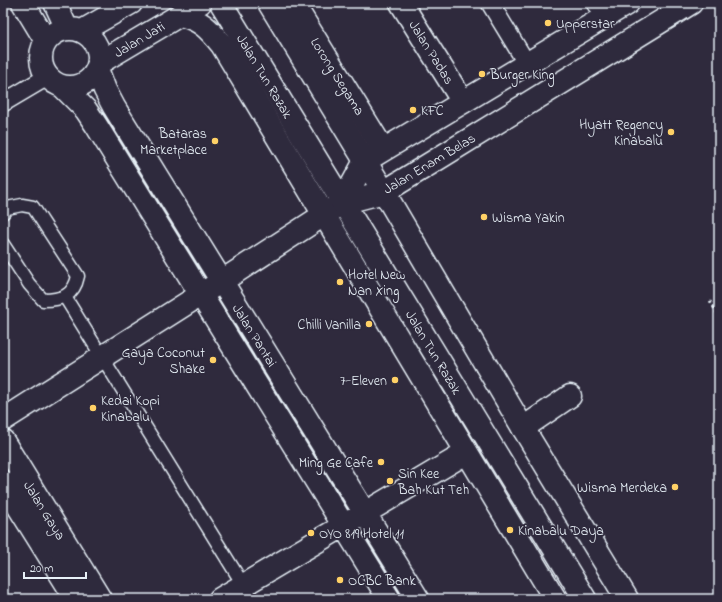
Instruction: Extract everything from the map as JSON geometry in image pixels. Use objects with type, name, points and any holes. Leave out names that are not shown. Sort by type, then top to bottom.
[{"type":"main road","points":[[23,3],[46,41]]},
{"type":"main road","points":[[55,3],[75,30]]},
{"type":"main road","points":[[75,30],[131,3]]},
{"type":"main road","name":"Jalan Jati","points":[[98,66],[200,3]]},
{"type":"main road","name":"Jalan Tun Razak","points":[[221,3],[585,599]]},
{"type":"main road","points":[[269,3],[374,155],[384,192],[523,428],[627,599]]},
{"type":"main road","name":"Lorong Segama","points":[[293,3],[374,155]]},
{"type":"main road","name":"Jalan Padas","points":[[401,3],[463,102]]},
{"type":"main road","points":[[3,420],[222,282],[342,203],[374,155],[527,64],[602,10],[628,3]]},
{"type":"main road","name":"Jalan Enam Belas","points":[[342,203],[384,192],[691,3]]},
{"type":"main road","points":[[181,14],[194,18],[204,24],[222,45],[555,599]]},
{"type":"main road","points":[[60,30],[75,30],[90,37],[96,44],[99,54],[98,66],[93,76],[86,83],[72,88],[55,82],[42,68],[42,50],[46,41],[60,30]]},
{"type":"main road","name":"Jalan Pantai","points":[[98,66],[106,90],[114,106],[418,599]]},
{"type":"main road","name":"Jalan Pantai","points":[[55,82],[86,110],[389,599]]},
{"type":"main road","points":[[523,428],[570,396]]},
{"type":"main road","name":"Jalan Gaya","points":[[3,441],[100,599]]},
{"type":"main road","points":[[220,599],[248,592],[343,526],[466,452]]},
{"type":"main road","name":"Jalan Gaya","points":[[3,482],[76,599]]},
{"type":"street","points":[[490,3],[527,64]]},
{"type":"street","points":[[3,103],[55,82]]},
{"type":"lane","points":[[3,213],[7,208],[22,205],[33,207],[78,276],[76,284],[65,297],[52,300],[43,300],[29,284],[3,244]]},
{"type":"lane","points":[[65,297],[248,592]]},
{"type":"path","points":[[710,301],[719,317]]},
{"type":"place","name":"Upperstar","points":[[548,23]]},
{"type":"place","name":"Burger King","points":[[482,74]]},
{"type":"place","name":"KFC","points":[[413,110]]},
{"type":"place","name":"Hyatt Regency Kinabalu","points":[[671,132]]},
{"type":"place","name":"Bataras Marketplace","points":[[215,141]]},
{"type":"place","name":"Wisma Yakin","points":[[484,217]]},
{"type":"place","name":"Hotel New Nan Xing","points":[[340,282]]},
{"type":"place","name":"Chilli Vanilla","points":[[369,324]]},
{"type":"place","name":"Gaya Coconut Shake","points":[[213,360]]},
{"type":"place","name":"7-Eleven","points":[[395,380]]},
{"type":"place","name":"Kedai Kopi Kinabalu","points":[[93,408]]},
{"type":"place","name":"Ming Ge Cafe","points":[[381,462]]},
{"type":"place","name":"Sin Kee Bah Kut Teh","points":[[390,481]]},
{"type":"place","name":"Wisma Merdeka","points":[[675,487]]},
{"type":"place","name":"Kinabalu Daya","points":[[510,530]]},
{"type":"place","name":"OYO 819 Hotel 11","points":[[311,533]]},
{"type":"place","name":"OCBC Bank","points":[[340,580]]}]
